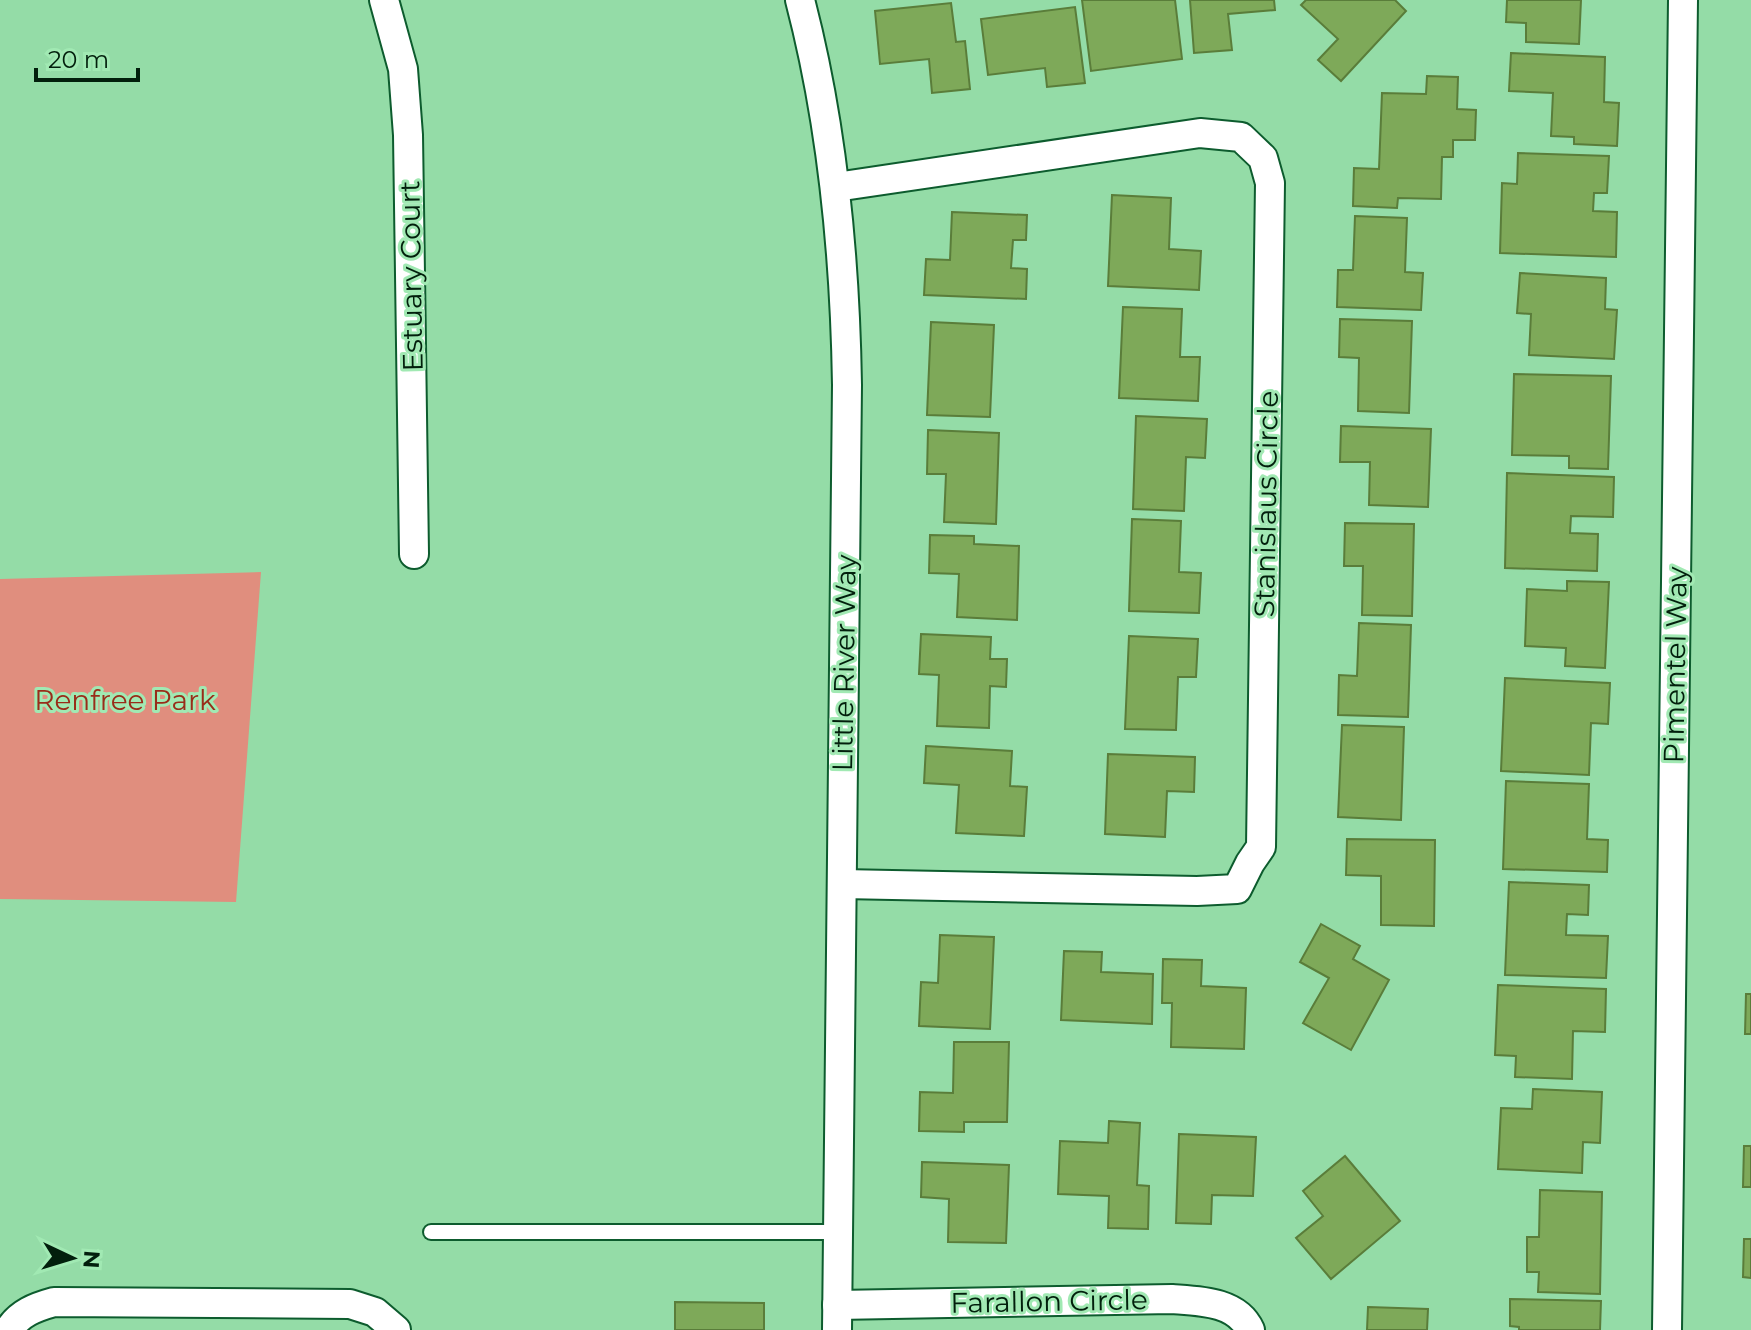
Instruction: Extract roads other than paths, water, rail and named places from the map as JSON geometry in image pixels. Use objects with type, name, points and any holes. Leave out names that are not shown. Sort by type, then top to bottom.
[{"type":"street","name":"Estuary Court","points":[[384,0],[403,69],[408,135],[414,554]]},
{"type":"street","name":"Little River Way","points":[[800,0],[812,45],[831,149],[846,306],[837,1318]]},
{"type":"street","name":"Pimentel Way","points":[[1667,1330],[1683,0]]},
{"type":"street","name":"Stanislaus Circle","points":[[836,187],[1200,133],[1241,137],[1263,158],[1270,183],[1261,847],[1237,889],[1182,891],[842,884]]},
{"type":"street","name":"Farallon Circle","points":[[837,1318],[1172,1299],[1214,1302],[1235,1313],[1248,1324],[1250,1330]]},
{"type":"street","points":[[9,1330],[14,1321],[33,1308],[54,1302],[350,1304],[375,1312],[396,1330]]},
{"type":"lane","points":[[431,1232],[837,1232]]},
{"type":"park label","name":"Renfree Park","points":[[125,700]]}]
